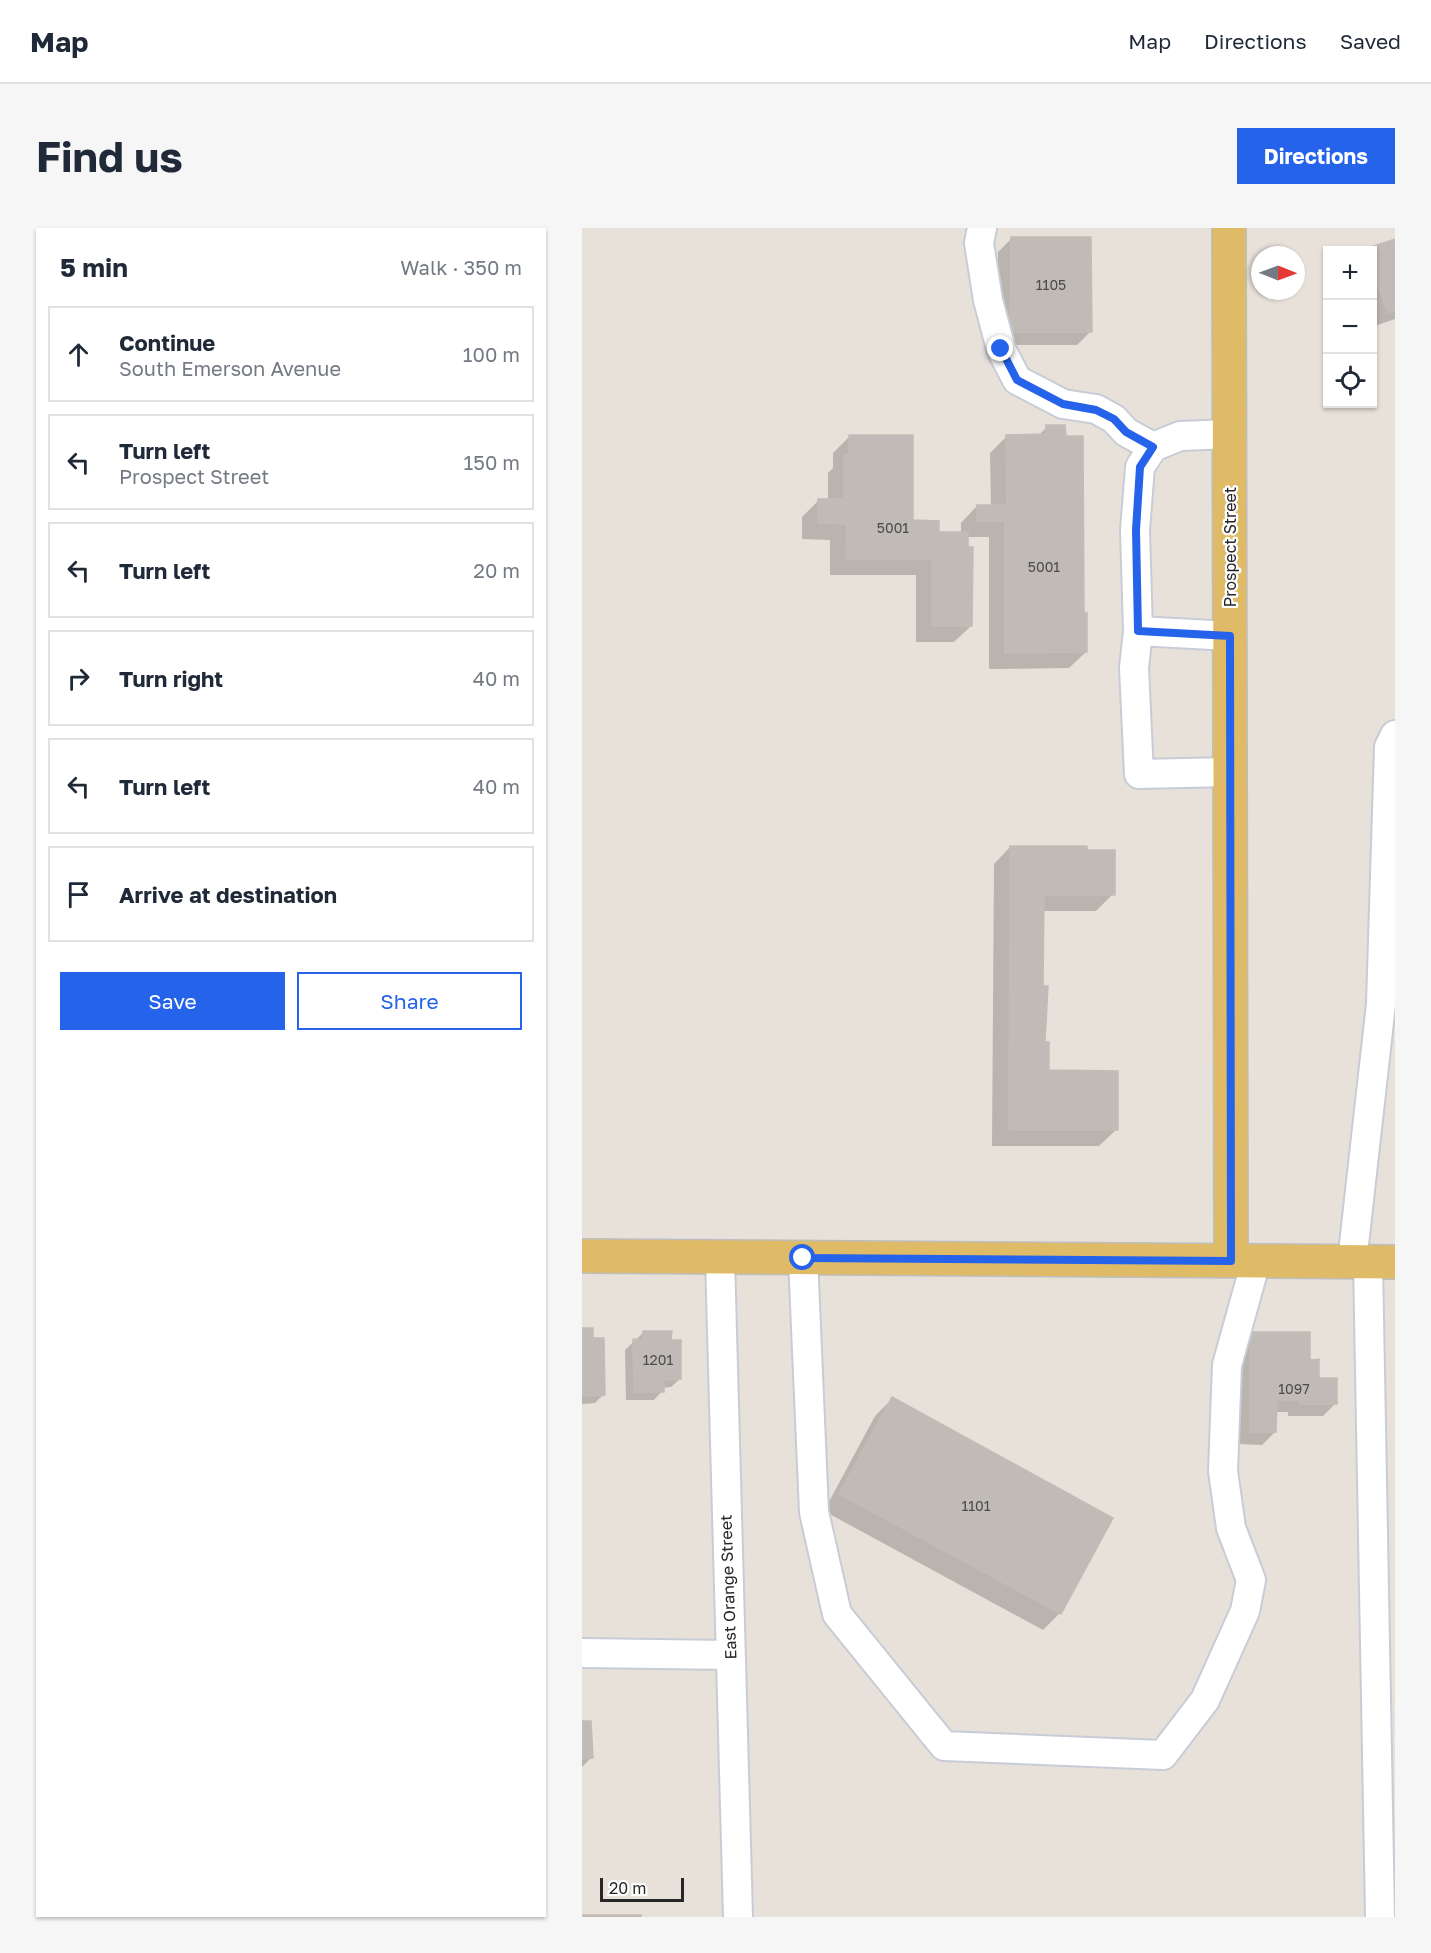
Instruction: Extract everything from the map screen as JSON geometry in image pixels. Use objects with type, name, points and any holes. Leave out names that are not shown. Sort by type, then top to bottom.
[{"type":"main road","name":"Prospect Street","points":[[1229,228],[1231,434],[1229,772],[1243,1261]]},
{"type":"main road","points":[[582,1256],[1372,1262]]},
{"type":"street","points":[[982,228],[979,243],[988,300],[1001,349],[1017,380],[1063,404],[1096,410],[1114,419],[1126,432],[1153,447]]},
{"type":"street","points":[[1229,772],[1139,774],[1134,668],[1138,631],[1136,530],[1140,467],[1153,447],[1180,436],[1231,434]]},
{"type":"street","points":[[1138,631],[1230,636]]},
{"type":"street","points":[[1380,1917],[1372,1262],[1384,1078],[1381,1004],[1393,743]]},
{"type":"street","name":"East Orange Street","points":[[720,1258],[738,1917]]},
{"type":"street","points":[[803,1258],[814,1512],[837,1614],[944,1746],[1163,1755],[1205,1700],[1245,1611],[1251,1580],[1231,1528],[1223,1471],[1227,1365],[1243,1261]]},
{"type":"street","points":[[582,1653],[730,1654]]},
{"type":"building","points":[[1011,237],[1091,237],[1092,332],[1010,332]]},
{"type":"building","points":[[1395,239],[1395,311],[1388,313],[1377,283],[1377,246],[1374,246]]},
{"type":"building","points":[[1046,425],[1065,425],[1066,436],[1083,436],[1084,613],[1087,613],[1087,652],[1005,653],[1005,521],[977,521],[977,505],[1007,505],[1006,435],[1046,434]]},
{"type":"building","points":[[849,435],[913,435],[913,520],[939,521],[939,532],[968,532],[968,547],[973,547],[972,626],[932,626],[932,559],[846,559],[847,524],[818,523],[818,499],[844,499],[844,455],[849,455]]},
{"type":"building","points":[[1010,846],[1087,846],[1087,850],[1115,850],[1115,895],[1044,895],[1043,986],[1048,986],[1045,1042],[1049,1042],[1049,1070],[1118,1071],[1118,1130],[1009,1130]]},
{"type":"building","points":[[582,1328],[593,1328],[593,1338],[604,1338],[605,1395],[582,1396]]},
{"type":"building","points":[[643,1331],[672,1331],[671,1340],[681,1340],[681,1379],[664,1380],[664,1392],[634,1392],[633,1339],[643,1340]]},
{"type":"building","points":[[1250,1332],[1310,1332],[1310,1360],[1319,1359],[1319,1378],[1337,1378],[1337,1404],[1300,1404],[1300,1400],[1277,1400],[1276,1432],[1250,1432]]},
{"type":"building","points":[[892,1397],[1113,1518],[1061,1614],[839,1494]]},
{"type":"building","points":[[582,1721],[591,1721],[593,1758],[582,1759]]},
{"type":"building","points":[[582,1915],[641,1915],[641,1917],[582,1917]]},
{"type":"route","points":[[803,1258],[1231,1261],[1230,636],[1138,631],[1136,530],[1140,467],[1153,447],[1126,432],[1114,419],[1096,410],[1063,404],[1017,380],[1001,349]]}]
